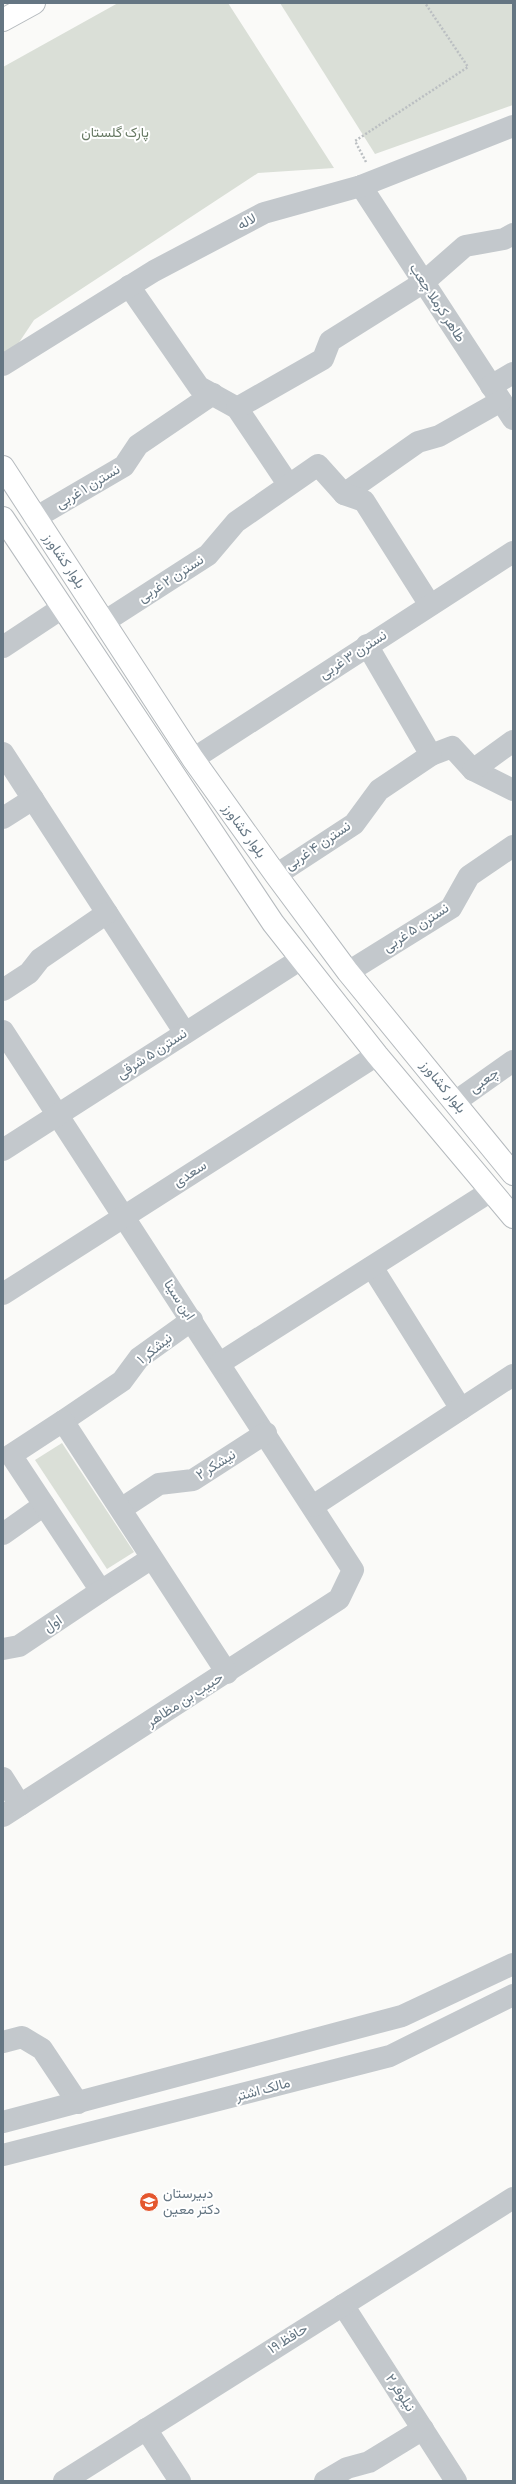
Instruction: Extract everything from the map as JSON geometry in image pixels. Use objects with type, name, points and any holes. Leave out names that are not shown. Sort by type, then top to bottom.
[{"type":"main road","points":[[3,20],[34,3]]},
{"type":"main road","name":"بلوار کشاورز","points":[[3,467],[193,759],[276,875],[348,972],[456,1102],[513,1174]]},
{"type":"main road","name":"بلوار کشاورز","points":[[3,518],[273,923],[377,1055],[513,1217]]},
{"type":"street","name":"لاله","points":[[3,365],[154,271],[264,213],[368,184],[513,126]]},
{"type":"street","name":"طاهر کرملا چعب","points":[[368,184],[424,282],[513,419]]},
{"type":"street","points":[[237,408],[323,359],[330,341],[424,282],[465,246],[504,239],[513,234]]},
{"type":"street","points":[[129,286],[199,387],[237,408],[288,484]]},
{"type":"street","points":[[344,494],[418,442],[439,436],[496,393],[513,373]]},
{"type":"street","name":"نسترن ۱ غربی","points":[[35,518],[124,466],[138,445],[213,394]]},
{"type":"street","name":"نسترن ۲ غربی","points":[[104,622],[208,555],[236,522],[288,484],[318,465],[344,494]]},
{"type":"street","points":[[344,494],[364,501],[430,605]]},
{"type":"street","name":"نسترن ۳ غربی","points":[[193,759],[367,645],[513,552]]},
{"type":"street","points":[[3,647],[62,608]]},
{"type":"street","points":[[367,645],[431,755]]},
{"type":"street","points":[[513,741],[473,770],[513,790]]},
{"type":"street","name":"نسترن ۴ غربی","points":[[276,875],[354,824],[379,790],[431,755],[452,747],[473,770]]},
{"type":"street","points":[[3,753],[185,1033]]},
{"type":"street","points":[[3,818],[33,799]]},
{"type":"street","name":"نسترن ۵ غربی","points":[[348,972],[450,908],[469,876],[513,846]]},
{"type":"street","points":[[3,990],[29,973],[40,959],[107,914]]},
{"type":"street","name":"نسترن ۵ شرقی","points":[[3,1150],[301,959]]},
{"type":"street","name":"ابن سینا","points":[[3,1031],[266,1433],[353,1570]]},
{"type":"street","name":"سعدی","points":[[3,1294],[377,1055]]},
{"type":"street","name":"چعبی","points":[[456,1102],[513,1060]]},
{"type":"street","points":[[220,1363],[491,1191]]},
{"type":"street","points":[[372,1267],[461,1409]]},
{"type":"street","name":"نیشکر ۱","points":[[7,1449],[63,1421],[122,1381],[140,1358],[192,1320]]},
{"type":"street","points":[[313,1506],[513,1375]]},
{"type":"street","points":[[63,1421],[227,1673]]},
{"type":"street","name":"نیشکر ۲","points":[[121,1509],[159,1484],[193,1480],[266,1433]]},
{"type":"street","points":[[7,1449],[100,1591]]},
{"type":"street","points":[[3,1534],[44,1505]]},
{"type":"street","name":"اول","points":[[3,1649],[19,1646],[152,1558]]},
{"type":"street","name":"حبیب بن مظاهر","points":[[12,1811],[339,1599],[353,1570]]},
{"type":"street","points":[[3,1778],[12,1811]]},
{"type":"street","points":[[3,2122],[402,2016],[513,1964]]},
{"type":"street","name":"مالک اشتر","points":[[3,2155],[390,2056],[513,1995]]},
{"type":"street","points":[[3,2042],[22,2037],[42,2049],[78,2103]]},
{"type":"street","name":"حافظ ۱۹","points":[[64,2481],[513,2198]]},
{"type":"street","name":"نیلوفر ۲","points":[[343,2305],[456,2481]]},
{"type":"street","points":[[146,2429],[180,2481]]},
{"type":"street","points":[[325,2481],[347,2468],[369,2462],[423,2429]]},
{"type":"path","points":[[368,184],[355,141],[468,67],[425,3]]},
{"type":"green space","name":"پارک گلستان","points":[[118,3],[228,3],[334,168],[258,173],[34,320],[12,353],[3,358],[3,67]]},
{"type":"green space","points":[[280,3],[513,3],[513,105],[375,154]]},
{"type":"green space","points":[[62,1443],[134,1552],[107,1569],[35,1460]]},
{"type":"place","name":"دبیرستان دکتر معین","points":[[149,2202]]}]
